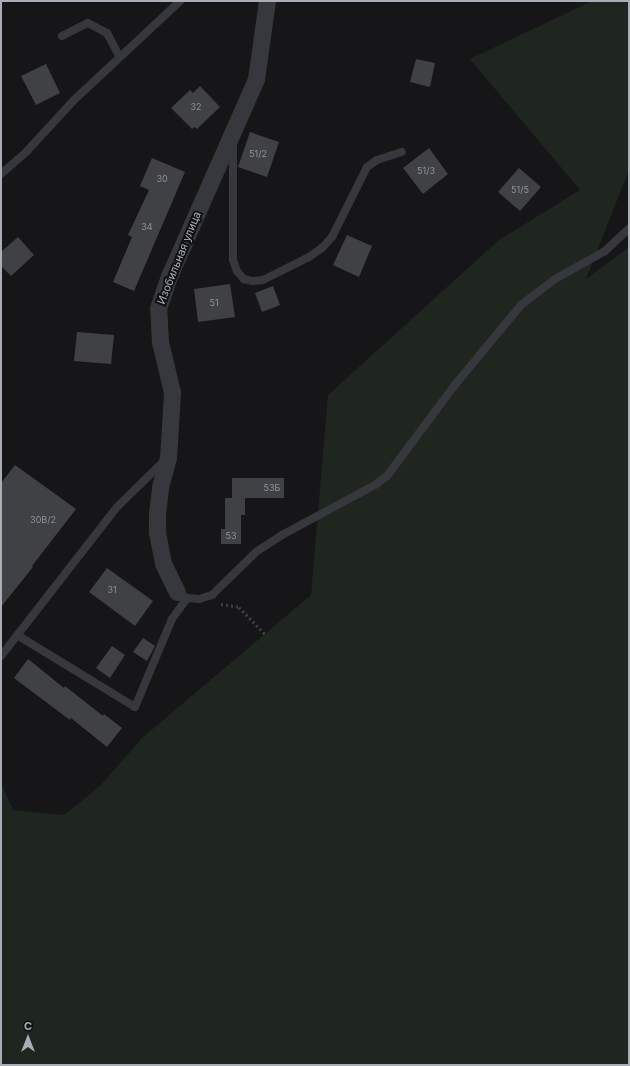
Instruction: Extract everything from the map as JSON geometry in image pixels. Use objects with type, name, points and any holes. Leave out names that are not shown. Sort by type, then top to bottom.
[{"type":"street","name":"Изобильная улица","points":[[182,595],[163,563],[157,531],[160,487],[168,458],[172,392],[160,342],[158,308],[170,274],[233,135],[256,79],[267,1]]},
{"type":"lane","points":[[1,174],[27,151],[74,100],[180,1]]},
{"type":"lane","points":[[62,36],[88,23],[107,32],[120,57]]},
{"type":"lane","points":[[233,135],[233,260],[237,271],[244,279],[254,281],[263,280],[309,257],[322,248],[332,238],[367,167],[377,160],[402,152]]},
{"type":"lane","points":[[17,635],[135,707],[182,595],[199,599],[212,595],[256,552],[282,535],[376,485],[387,476],[454,386],[521,305],[554,279],[605,250],[629,229]]},
{"type":"lane","points":[[1,656],[117,507],[168,458]]},
{"type":"path","points":[[199,599],[239,607],[265,634]]},
{"type":"shaded area","points":[[592,1],[629,1],[629,170],[586,279],[629,247],[629,1065],[1,1065],[1,784],[13,810],[64,815],[100,786],[142,738],[311,595],[328,395],[499,240],[580,190],[470,59]]},
{"type":"building","points":[[416,59],[435,63],[430,87],[410,82]]},
{"type":"building","points":[[46,64],[60,93],[36,105],[21,76]]},
{"type":"building","points":[[200,86],[220,107],[197,129],[194,127],[192,129],[171,108],[190,90],[193,93]]},
{"type":"building","points":[[250,132],[279,142],[267,177],[238,167]]},
{"type":"building","points":[[429,148],[448,174],[423,194],[403,168]]},
{"type":"building","points":[[152,158],[185,172],[134,291],[113,282],[132,237],[128,235],[149,190],[140,186]]},
{"type":"building","points":[[519,168],[541,187],[520,211],[498,192]]},
{"type":"building","points":[[347,235],[372,246],[359,277],[333,265]]},
{"type":"building","points":[[18,237],[34,255],[11,276],[1,266],[1,252]]},
{"type":"building","points":[[230,284],[235,317],[198,322],[194,289]]},
{"type":"building","points":[[273,286],[280,305],[262,312],[255,293]]},
{"type":"building","points":[[77,332],[114,335],[111,364],[74,361]]},
{"type":"building","points":[[15,465],[76,509],[1,607],[1,483]]},
{"type":"building","points":[[232,478],[284,478],[284,498],[245,498],[245,515],[241,515],[241,544],[221,544],[221,529],[225,529],[225,498],[232,498]]},
{"type":"building","points":[[107,568],[153,601],[135,626],[89,592]]},
{"type":"building","points":[[143,638],[155,646],[147,661],[133,652]]},
{"type":"building","points":[[112,646],[125,655],[110,678],[96,668]]},
{"type":"building","points":[[28,659],[64,688],[65,686],[103,716],[104,714],[122,728],[107,747],[71,718],[70,720],[14,678]]}]
